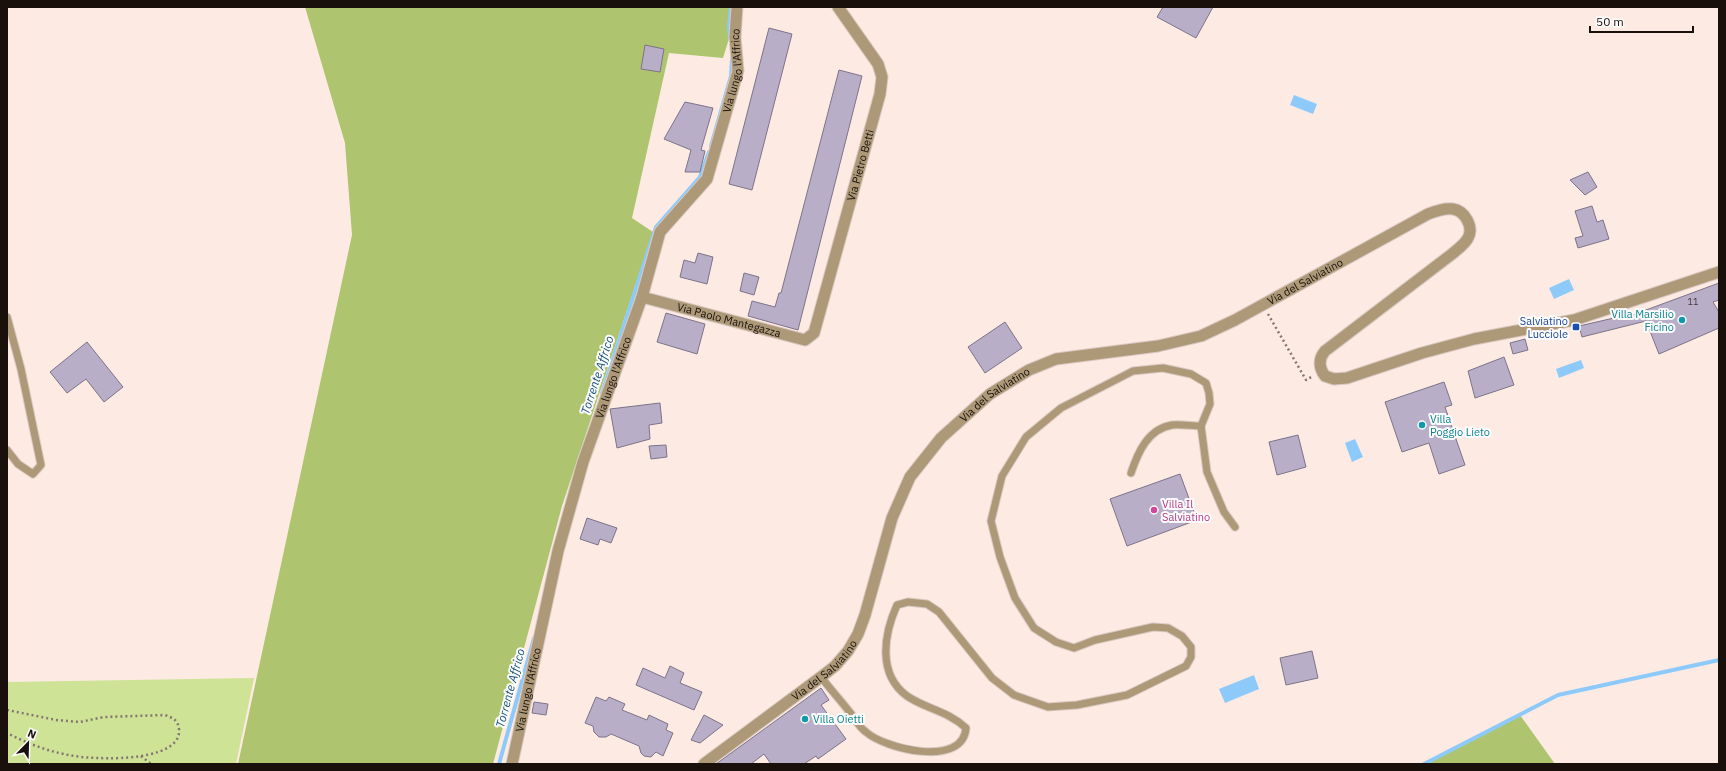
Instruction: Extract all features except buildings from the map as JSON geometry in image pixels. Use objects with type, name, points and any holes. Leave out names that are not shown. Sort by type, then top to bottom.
[{"type":"street","name":"Via lungo l'Affrico","points":[[512,764],[558,551],[581,469],[642,297],[660,232],[707,179],[738,71],[735,37],[737,7]]},
{"type":"street","name":"Via Pietro Betti","points":[[814,333],[880,94],[882,77],[878,64],[838,7]]},
{"type":"street","name":"Via del Salviatino","points":[[704,764],[821,677],[842,659],[858,634],[869,604],[892,518],[908,480],[941,438],[1002,386],[1029,370],[1048,362],[1086,354],[1172,344],[1201,336],[1235,320],[1428,214],[1445,209],[1455,209],[1466,218],[1470,230],[1468,239],[1452,254],[1325,351],[1320,360],[1320,366],[1325,376],[1334,379],[1347,378],[1422,353],[1474,339],[1574,320],[1719,272]]},
{"type":"street","name":"Via Paolo Mantegazza","points":[[642,297],[805,340],[814,333]]},
{"type":"lane","points":[[7,317],[21,369],[41,465],[33,474],[18,464],[7,450]]},
{"type":"lane","points":[[821,677],[866,732],[887,744],[924,753],[945,750],[955,746],[966,735],[966,728],[955,718],[936,711],[907,696],[896,685],[888,669],[885,646],[889,623],[897,605],[908,602],[927,604],[939,612],[992,678],[1014,695],[1048,707],[1077,705],[1127,695],[1186,666],[1191,656],[1191,647],[1182,636],[1168,628],[1147,629],[1095,640],[1074,648],[1056,642],[1034,628],[1015,598],[1000,557],[991,521],[1002,476],[1026,437],[1061,408],[1132,371],[1163,368],[1191,374],[1206,383],[1210,393],[1210,404],[1201,426],[1207,472],[1224,512],[1235,527]]},
{"type":"lane","points":[[1131,473],[1139,450],[1148,437],[1172,426],[1201,426]]},
{"type":"path","points":[[1263,304],[1306,380]]},
{"type":"path","points":[[7,710],[56,720],[80,722],[104,718],[166,715],[174,718],[178,724],[179,732],[173,745],[158,752],[141,756],[100,758],[55,753],[31,745],[7,733]]},
{"type":"path","points":[[141,756],[150,764]]},
{"type":"green space","points":[[305,7],[739,7],[723,58],[669,53],[632,218],[653,232],[562,506],[493,764],[238,764],[352,235],[345,143]]},
{"type":"green space","points":[[254,678],[236,764],[7,764],[7,682]]},
{"type":"green space","points":[[1520,715],[1555,764],[1424,764],[1430,761]]},
{"type":"water","points":[[1294,95],[1317,104],[1313,114],[1290,105]]},
{"type":"water","points":[[1569,279],[1574,290],[1554,299],[1549,288]]},
{"type":"water","points":[[1581,360],[1584,368],[1559,378],[1556,369]]},
{"type":"water","points":[[1355,439],[1363,457],[1352,462],[1345,443]]},
{"type":"water","points":[[1254,675],[1259,689],[1225,703],[1219,689]]},
{"type":"waterway","name":"Torrente Affrico","points":[[730,38],[729,26],[731,7]]},
{"type":"waterway","name":"Torrente Affrico","points":[[711,146],[731,76],[732,59]]},
{"type":"waterway","name":"Torrente Affrico","points":[[602,393],[656,227],[700,177],[709,152]]},
{"type":"waterway","name":"Torrente Affrico","points":[[499,764],[534,638]]},
{"type":"waterway","points":[[1424,764],[1558,695],[1719,660]]},
{"type":"place","name":"Villa Marsilio Ficino","points":[[1682,320]]},
{"type":"place","name":"Salviatino Lucciole","points":[[1576,327]]},
{"type":"place","name":"Villa Poggio Lieto","points":[[1422,425]]},
{"type":"place","name":"Villa Il Salviatino","points":[[1154,510]]},
{"type":"place","name":"Villa Oietti","points":[[805,719]]}]
